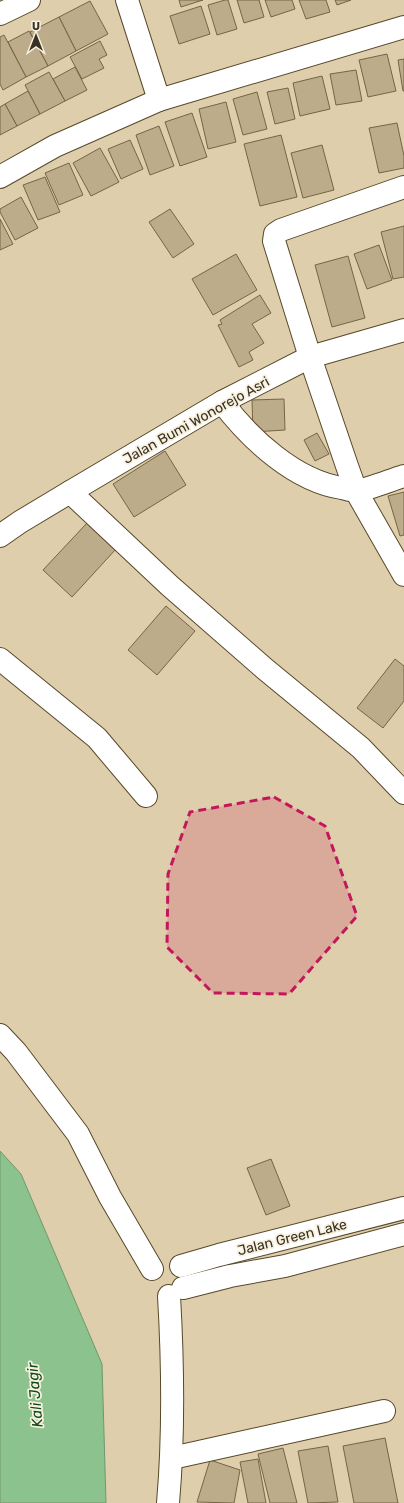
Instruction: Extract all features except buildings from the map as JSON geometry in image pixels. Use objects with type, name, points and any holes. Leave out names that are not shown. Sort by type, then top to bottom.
[{"type":"street","points":[[0,14],[29,0]]},
{"type":"street","points":[[127,0],[159,100]]},
{"type":"street","points":[[0,176],[55,146],[159,100],[404,27]]},
{"type":"street","points":[[404,187],[289,227],[275,234],[274,242],[346,466],[356,491],[404,575]]},
{"type":"street","name":"Jalan Bumi Wonorejo Asri","points":[[0,536],[20,522],[222,402],[310,357],[404,330]]},
{"type":"street","points":[[222,402],[246,432],[291,468],[319,482],[356,491],[404,476]]},
{"type":"street","points":[[70,492],[170,586],[265,669],[360,748],[404,793]]},
{"type":"street","points":[[0,659],[97,738],[146,796]]},
{"type":"street","points":[[0,1035],[16,1052],[78,1134],[110,1197],[152,1269]]},
{"type":"street","name":"Jalan Green Lake","points":[[181,1266],[404,1208]]},
{"type":"street","name":"Jalan Green Lake","points":[[176,1292],[230,1276],[285,1266],[404,1234]]},
{"type":"street","points":[[279,1240],[285,1266]]},
{"type":"street","points":[[164,1261],[174,1262],[181,1266],[185,1277],[185,1283],[176,1292],[161,1294],[155,1290],[151,1284],[150,1277],[152,1269],[155,1265],[164,1261]]},
{"type":"street","points":[[168,1503],[172,1458],[172,1378],[176,1292]]},
{"type":"street","points":[[172,1458],[384,1411]]},
{"type":"highlighted area","points":[[274,797],[325,826],[357,916],[289,994],[213,993],[167,947],[168,874],[190,812]]},
{"type":"water","name":"Kali Jagir","points":[[0,1151],[21,1174],[102,1364],[106,1503],[0,1503]]}]
